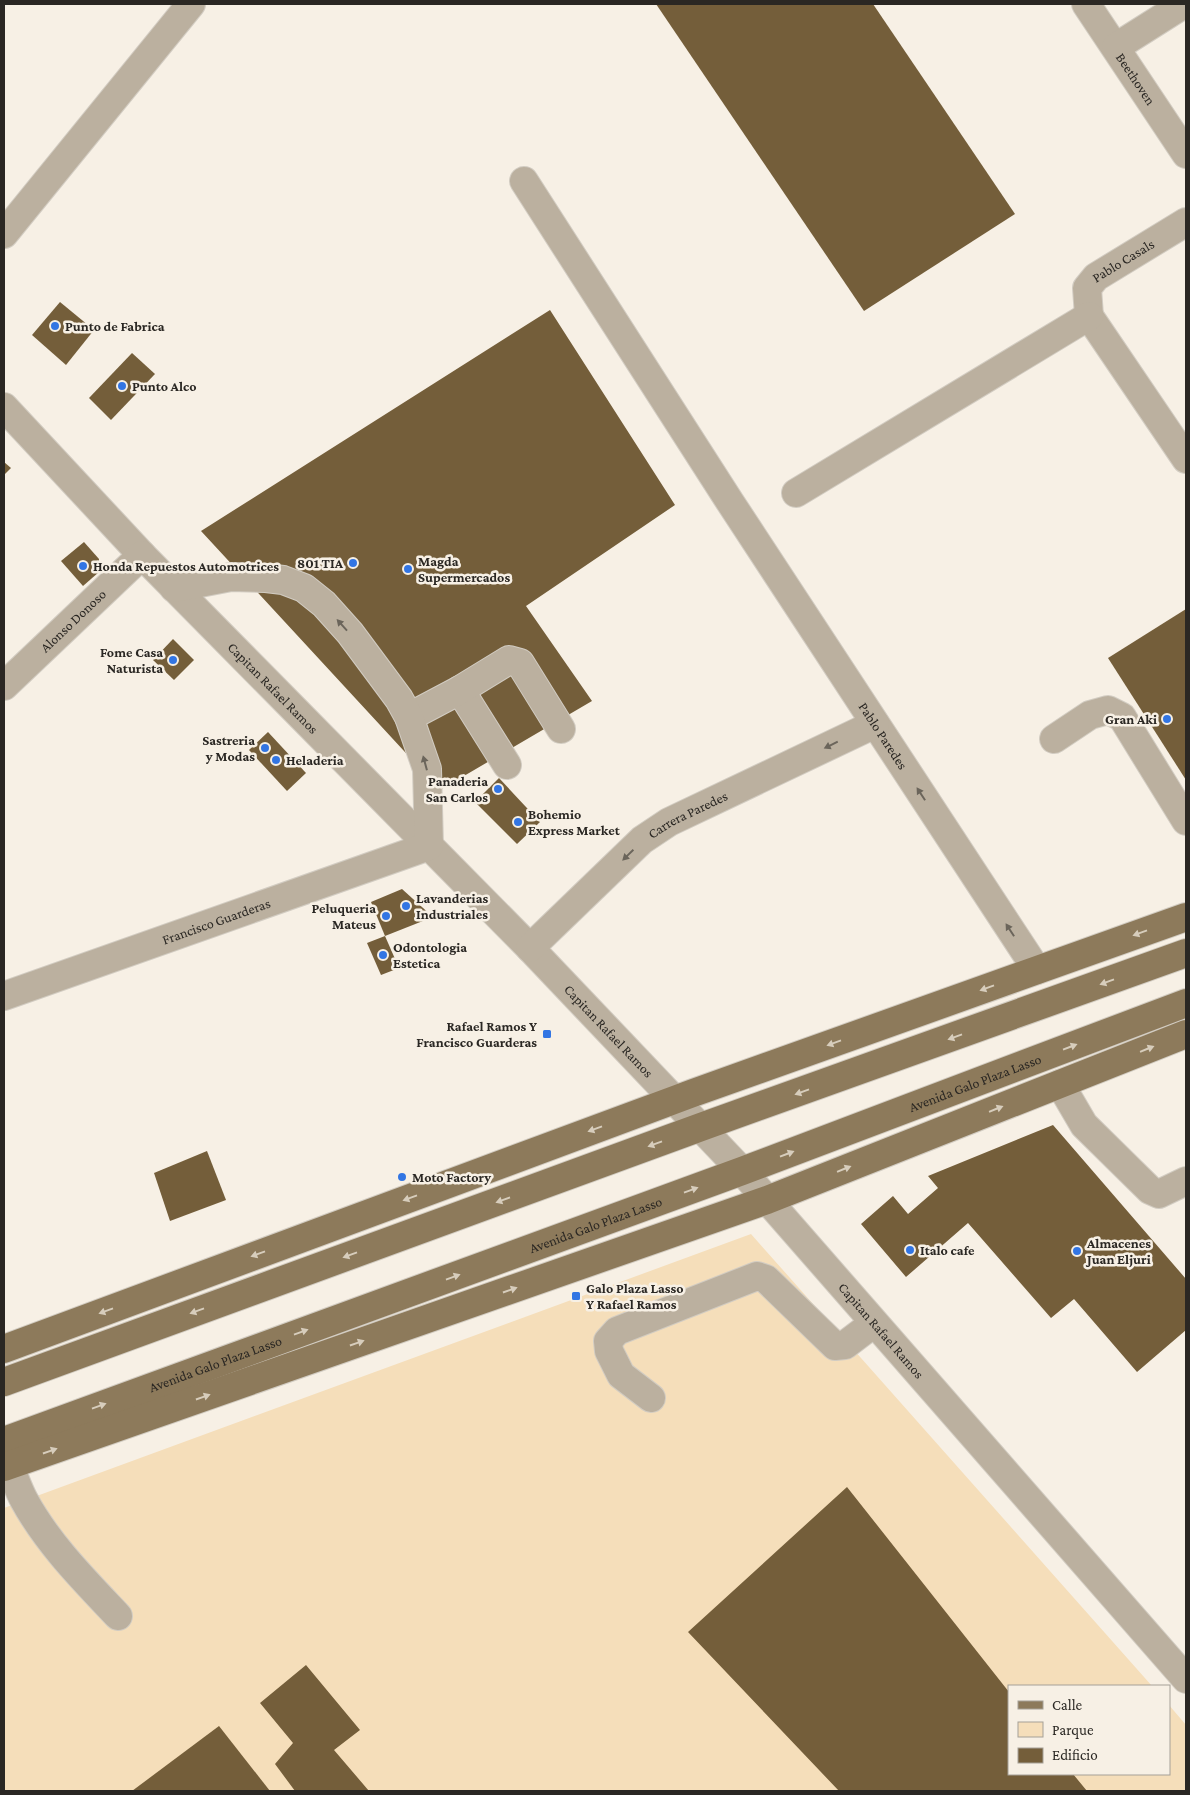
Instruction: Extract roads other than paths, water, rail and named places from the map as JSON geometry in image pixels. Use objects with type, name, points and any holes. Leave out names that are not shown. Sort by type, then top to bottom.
[{"type":"main road","points":[[4,1349],[674,1100],[1186,917]]},
{"type":"main road","points":[[4,1382],[1186,953]]},
{"type":"main road","name":"Avenida Galo Plaza Lasso","points":[[6,1458],[742,1171],[1186,1003]]},
{"type":"main road","name":"Avenida Galo Plaza Lasso","points":[[6,1458],[767,1200],[1186,1034]]},
{"type":"street","points":[[4,234],[191,4]]},
{"type":"street","name":"Beethoven","points":[[1086,4],[1186,154]]},
{"type":"street","points":[[1116,47],[1184,4]]},
{"type":"street","name":"Pablo Paredes","points":[[524,181],[730,502],[1037,970]]},
{"type":"street","name":"Pablo Casals","points":[[1089,316],[1087,288],[1096,277],[1186,222]]},
{"type":"street","points":[[796,493],[1089,316],[1186,459]]},
{"type":"street","name":"Capitan Rafael Ramos","points":[[4,407],[142,555],[530,948],[742,1171],[1186,1679]]},
{"type":"street","name":"Alonso Donoso","points":[[4,686],[142,555]]},
{"type":"street","points":[[174,588],[231,577],[284,580],[304,588],[324,604],[350,633],[409,717],[427,769],[430,846]]},
{"type":"street","points":[[409,717],[460,690],[509,660],[514,660],[520,664],[562,729]]},
{"type":"street","points":[[460,690],[507,765]]},
{"type":"street","points":[[1054,738],[1090,715],[1108,710],[1122,717],[1186,821]]},
{"type":"street","name":"Carrera Paredes","points":[[530,948],[642,840],[669,822],[875,724]]},
{"type":"street","name":"Francisco Guarderas","points":[[4,996],[430,846]]},
{"type":"street","points":[[1060,1084],[1084,1126],[1150,1190],[1159,1194],[1186,1181]]},
{"type":"street","points":[[651,1398],[621,1375],[609,1351],[608,1341],[616,1331],[757,1276],[766,1279],[835,1346],[845,1345],[874,1323]]},
{"type":"street","points":[[6,1458],[24,1500],[53,1544],[84,1581],[118,1616]]},
{"type":"place","name":"Punto de Fabrica","points":[[55,326]]},
{"type":"place","name":"Punto Alco","points":[[122,386]]},
{"type":"place","name":"801 TIA","points":[[353,563]]},
{"type":"place","name":"Honda Repuestos Automotrices","points":[[83,566]]},
{"type":"place","name":"Magda Supermercados","points":[[408,569]]},
{"type":"place","name":"Fome Casa Naturista","points":[[173,660]]},
{"type":"place","name":"Gran Aki","points":[[1167,719]]},
{"type":"place","name":"Sastreria y Modas","points":[[265,748]]},
{"type":"place","name":"Heladeria","points":[[276,760]]},
{"type":"place","name":"Panaderia San Carlos","points":[[498,789]]},
{"type":"place","name":"Bohemio Express Market","points":[[518,822]]},
{"type":"place","name":"Lavanderias Industriales","points":[[406,906]]},
{"type":"place","name":"Peluqueria Mateus","points":[[386,916]]},
{"type":"place","name":"Odontologia Estetica","points":[[383,955]]},
{"type":"place","name":"Rafael Ramos Y Francisco Guarderas","points":[[547,1034]]},
{"type":"place","name":"Moto Factory","points":[[402,1177]]},
{"type":"place","name":"Italo cafe","points":[[910,1250]]},
{"type":"place","name":"Almacenes Juan Eljuri","points":[[1077,1251]]},
{"type":"place","name":"Galo Plaza Lasso Y Rafael Ramos","points":[[576,1296]]}]
